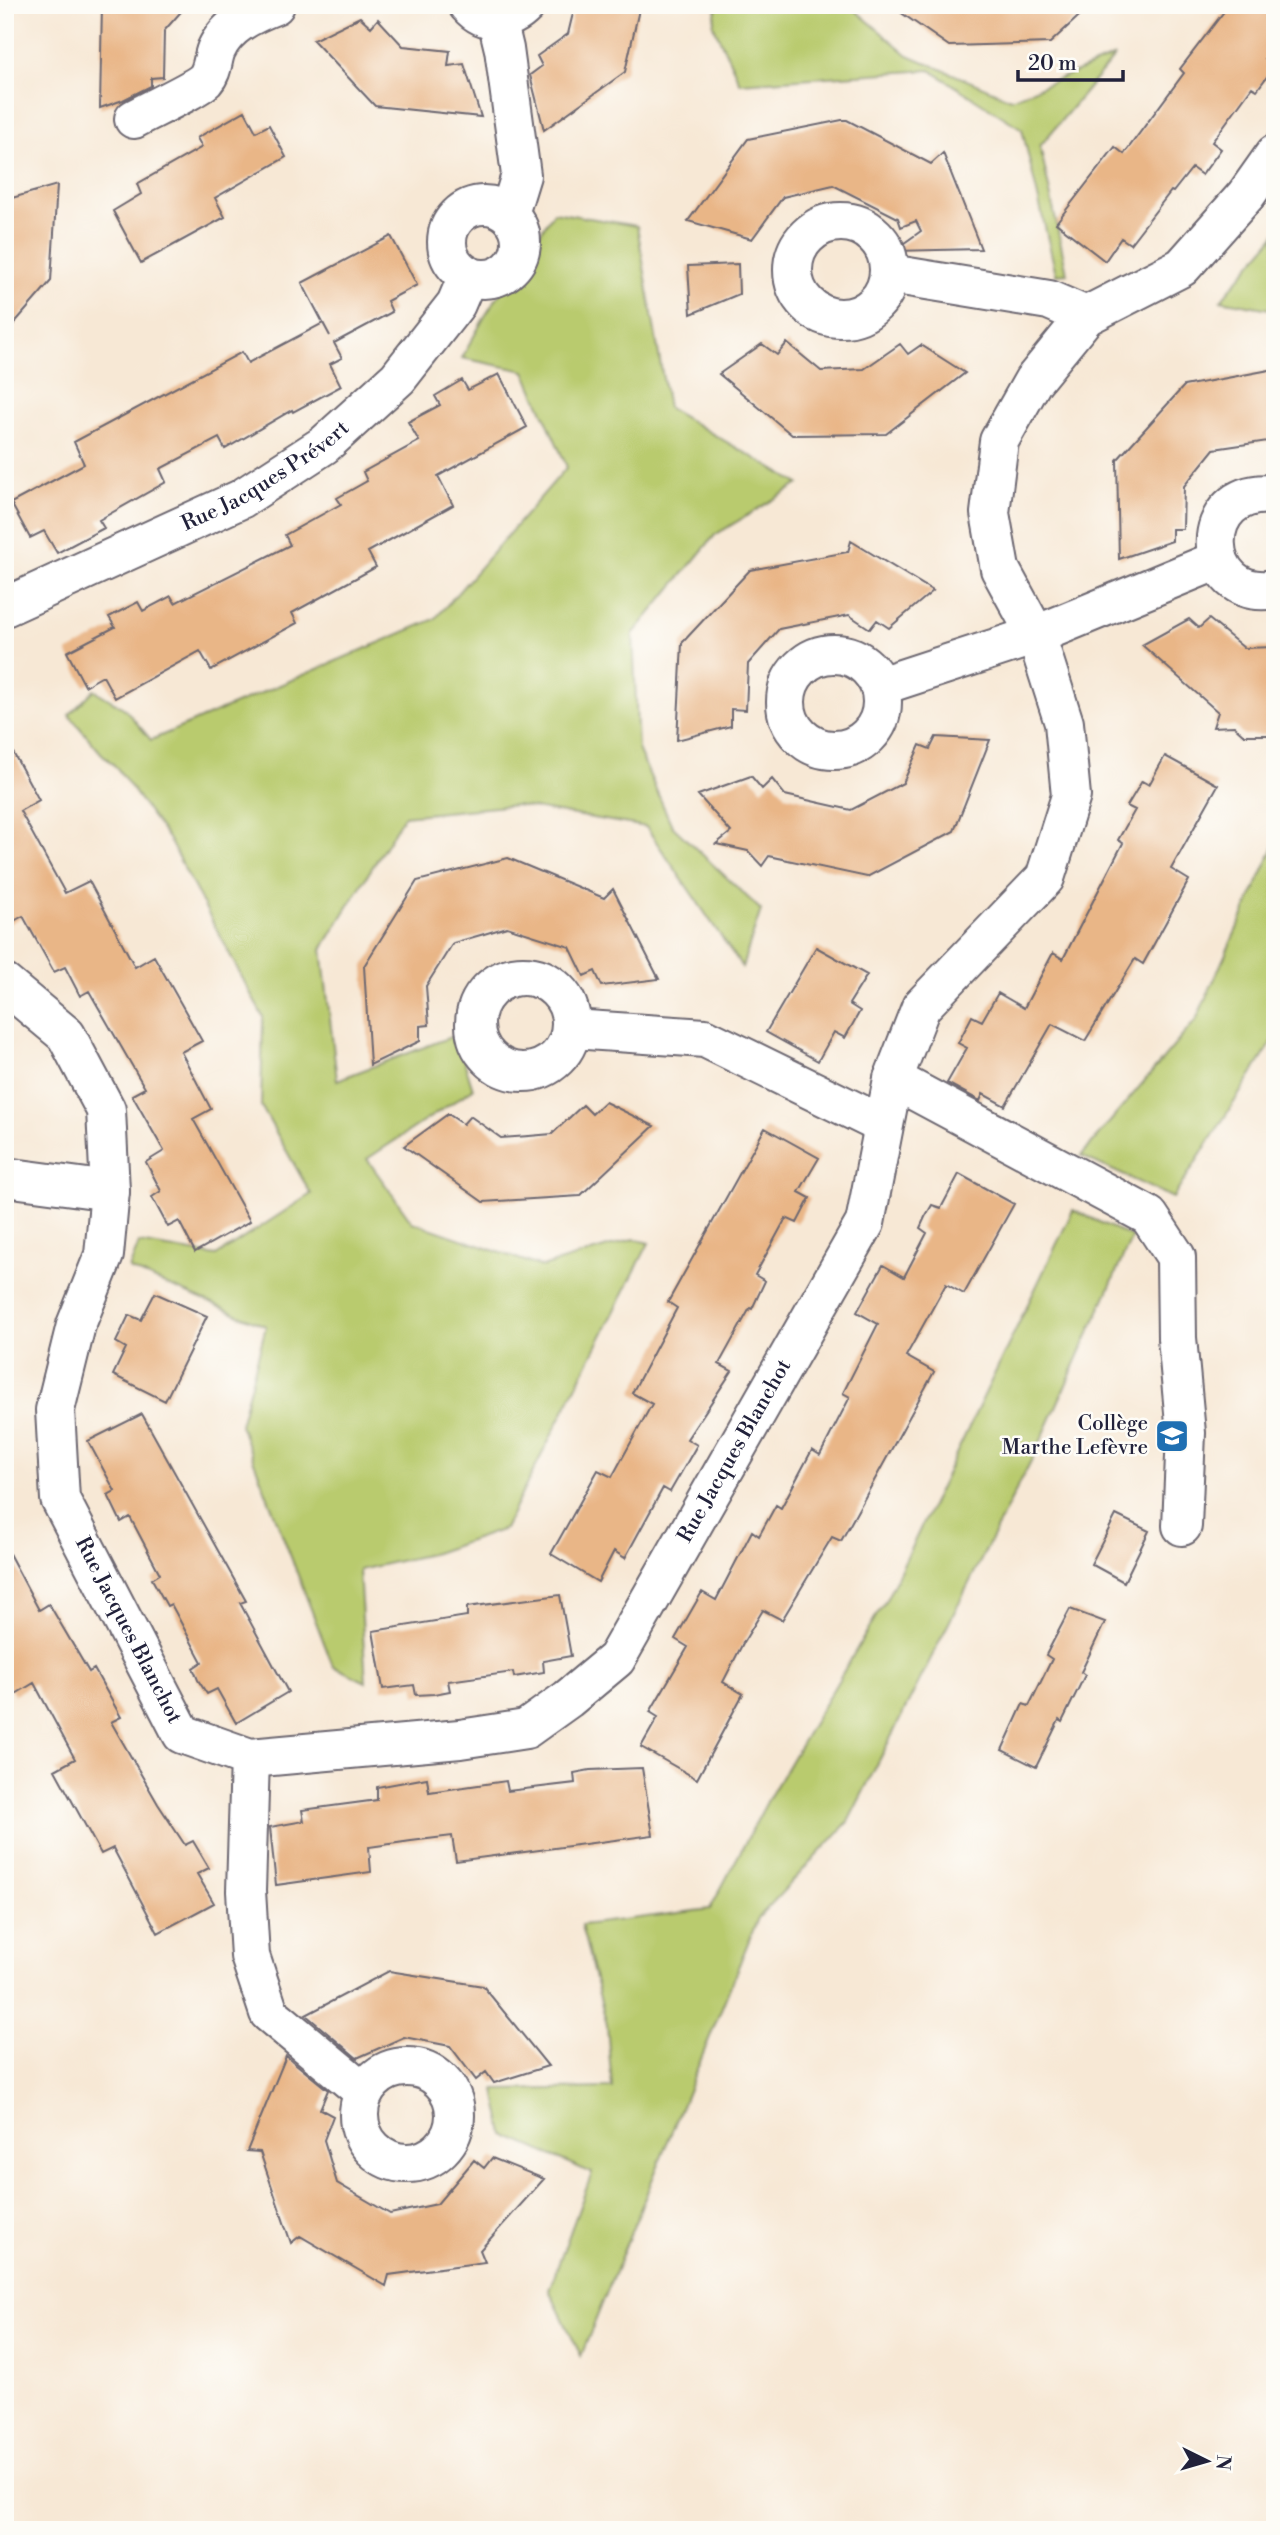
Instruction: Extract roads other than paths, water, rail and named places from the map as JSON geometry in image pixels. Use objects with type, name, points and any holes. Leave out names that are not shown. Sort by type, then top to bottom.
[{"type":"street","points":[[134,119],[204,81],[212,68],[217,49],[232,27],[275,5]]},
{"type":"street","points":[[497,10],[521,175],[509,214]]},
{"type":"street","name":"Rue Jacques Blanchot","points":[[5,984],[66,1035],[106,1110],[110,1191],[104,1255],[76,1325],[55,1410],[60,1499],[182,1734],[250,1758],[460,1739],[526,1729],[568,1699],[616,1659],[865,1223],[893,1079],[921,1007],[1045,878],[1071,796],[1064,723],[1036,635],[1000,569],[990,513],[999,441],[1033,382],[1086,316],[1182,267],[1246,195],[1275,155]]},
{"type":"street","points":[[486,205],[509,214],[521,235],[518,258],[502,275],[480,279],[468,276],[450,258],[448,233],[454,221],[462,212],[474,206],[486,205]]},
{"type":"street","points":[[890,274],[1049,300],[1086,316]]},
{"type":"street","name":"Rue Jacques Prévert","points":[[5,607],[241,499],[324,445],[398,378],[456,304],[468,276]]},
{"type":"street","points":[[1275,495],[1261,493],[1246,496],[1233,504],[1222,516],[1216,529],[1214,545],[1218,560],[1227,574],[1240,585],[1256,590],[1275,589]]},
{"type":"street","points":[[880,686],[1036,635],[1218,560]]},
{"type":"street","points":[[572,1029],[705,1038],[883,1125]]},
{"type":"street","points":[[893,1079],[1149,1216],[1176,1257],[1177,1338],[1186,1433],[1182,1526]]},
{"type":"street","points":[[5,1177],[110,1191]]},
{"type":"street","points":[[250,1758],[246,1891],[250,1956],[269,2013],[364,2092]]},
{"type":"place","name":"Collège Marthe Lefèvre","points":[[1172,1436]]}]
